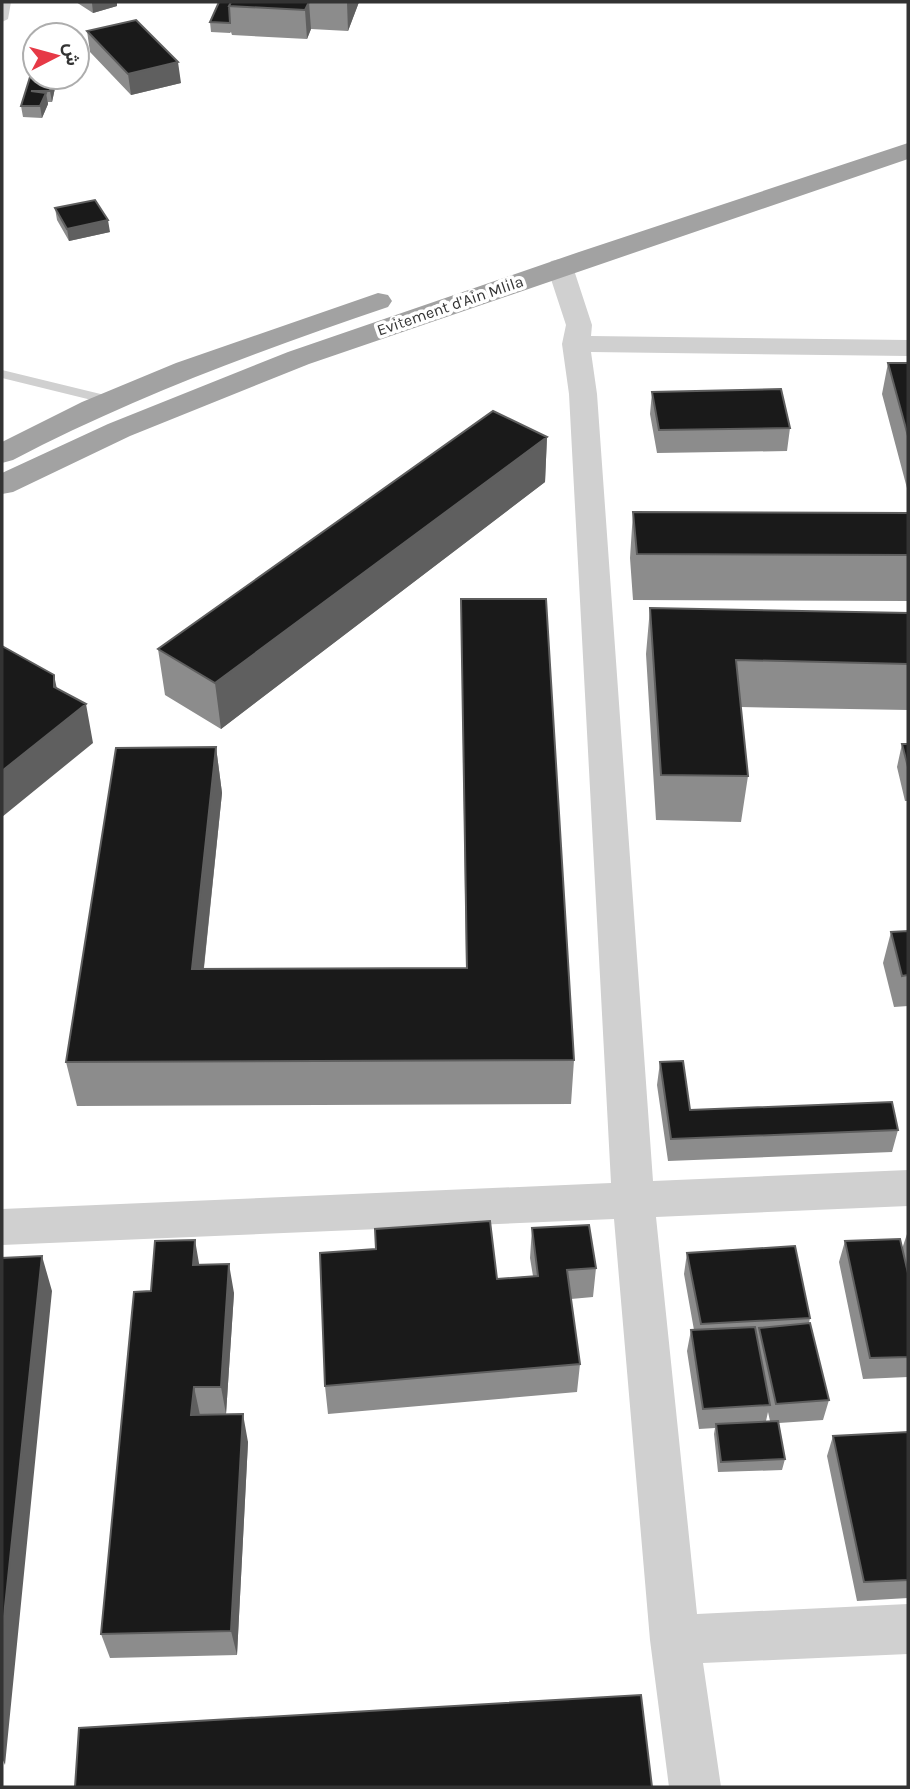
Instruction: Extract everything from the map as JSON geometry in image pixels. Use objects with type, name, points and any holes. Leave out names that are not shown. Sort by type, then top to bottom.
[{"type":"highway","name":"Evitement d'Ain Mlila","points":[[487,265],[908,124]]},
{"type":"highway","name":"Evitement d'Ain Mlila","points":[[2,485],[78,447],[211,390],[339,342],[908,151]]},
{"type":"highway","name":"Evitement d'Ain Mlila","points":[[2,454],[174,374],[282,333],[408,291]]},
{"type":"street","points":[[561,267],[577,334],[583,394],[633,1200],[675,1640],[695,1787]]},
{"type":"street","points":[[577,334],[908,326]]},
{"type":"street","points":[[577,334],[908,348]]},
{"type":"street","points":[[2,1227],[908,1188]]},
{"type":"street","points":[[675,1640],[908,1629]]},
{"type":"lane","points":[[2,19],[5,2]]},
{"type":"lane","points":[[2,374],[112,401]]},
{"type":"building","points":[[219,2],[231,2],[230,23],[210,22]]},
{"type":"building","points":[[231,2],[309,2],[305,10],[229,6]]},
{"type":"building","points":[[136,20],[178,62],[128,74],[91,35],[91,30]]},
{"type":"building","points":[[26,91],[46,93],[40,106],[21,106]]},
{"type":"building","points":[[95,200],[108,220],[67,229],[55,208]]},
{"type":"building","points":[[888,363],[908,363],[908,436]]},
{"type":"building","points":[[781,389],[790,428],[659,430],[652,392]]},
{"type":"building","points":[[493,411],[547,437],[215,683],[158,649]]},
{"type":"building","points":[[633,512],[908,513],[908,555],[637,554]]},
{"type":"building","points":[[461,599],[546,599],[574,1060],[66,1062],[116,748],[216,747],[192,969],[467,968]]},
{"type":"building","points":[[650,608],[908,613],[908,664],[736,660],[748,776],[661,775]]},
{"type":"building","points":[[2,646],[54,675],[54,687],[86,704],[2,771]]},
{"type":"building","points":[[902,744],[908,744],[908,767]]},
{"type":"building","points":[[908,931],[908,975],[902,976],[891,932]]},
{"type":"building","points":[[683,1061],[690,1110],[892,1102],[898,1130],[671,1139],[660,1062]]},
{"type":"building","points":[[490,1221],[497,1279],[538,1276],[532,1228],[589,1225],[596,1268],[567,1270],[580,1364],[325,1386],[320,1253],[376,1249],[375,1229]]},
{"type":"building","points":[[900,1239],[908,1273],[908,1357],[870,1358],[845,1241]]},
{"type":"building","points":[[195,1240],[193,1265],[229,1264],[221,1387],[194,1387],[191,1415],[243,1414],[231,1631],[101,1634],[134,1292],[151,1291],[155,1241]]},
{"type":"building","points":[[795,1246],[810,1318],[701,1324],[687,1253]]},
{"type":"building","points":[[42,1256],[2,1635],[2,1258]]},
{"type":"building","points":[[810,1323],[829,1400],[776,1404],[759,1328]]},
{"type":"building","points":[[755,1327],[770,1405],[703,1409],[691,1330]]},
{"type":"building","points":[[778,1421],[785,1459],[721,1462],[716,1424]]},
{"type":"building","points":[[908,1432],[908,1580],[864,1582],[833,1436]]},
{"type":"building","points":[[641,1695],[652,1787],[75,1787],[79,1728]]}]
